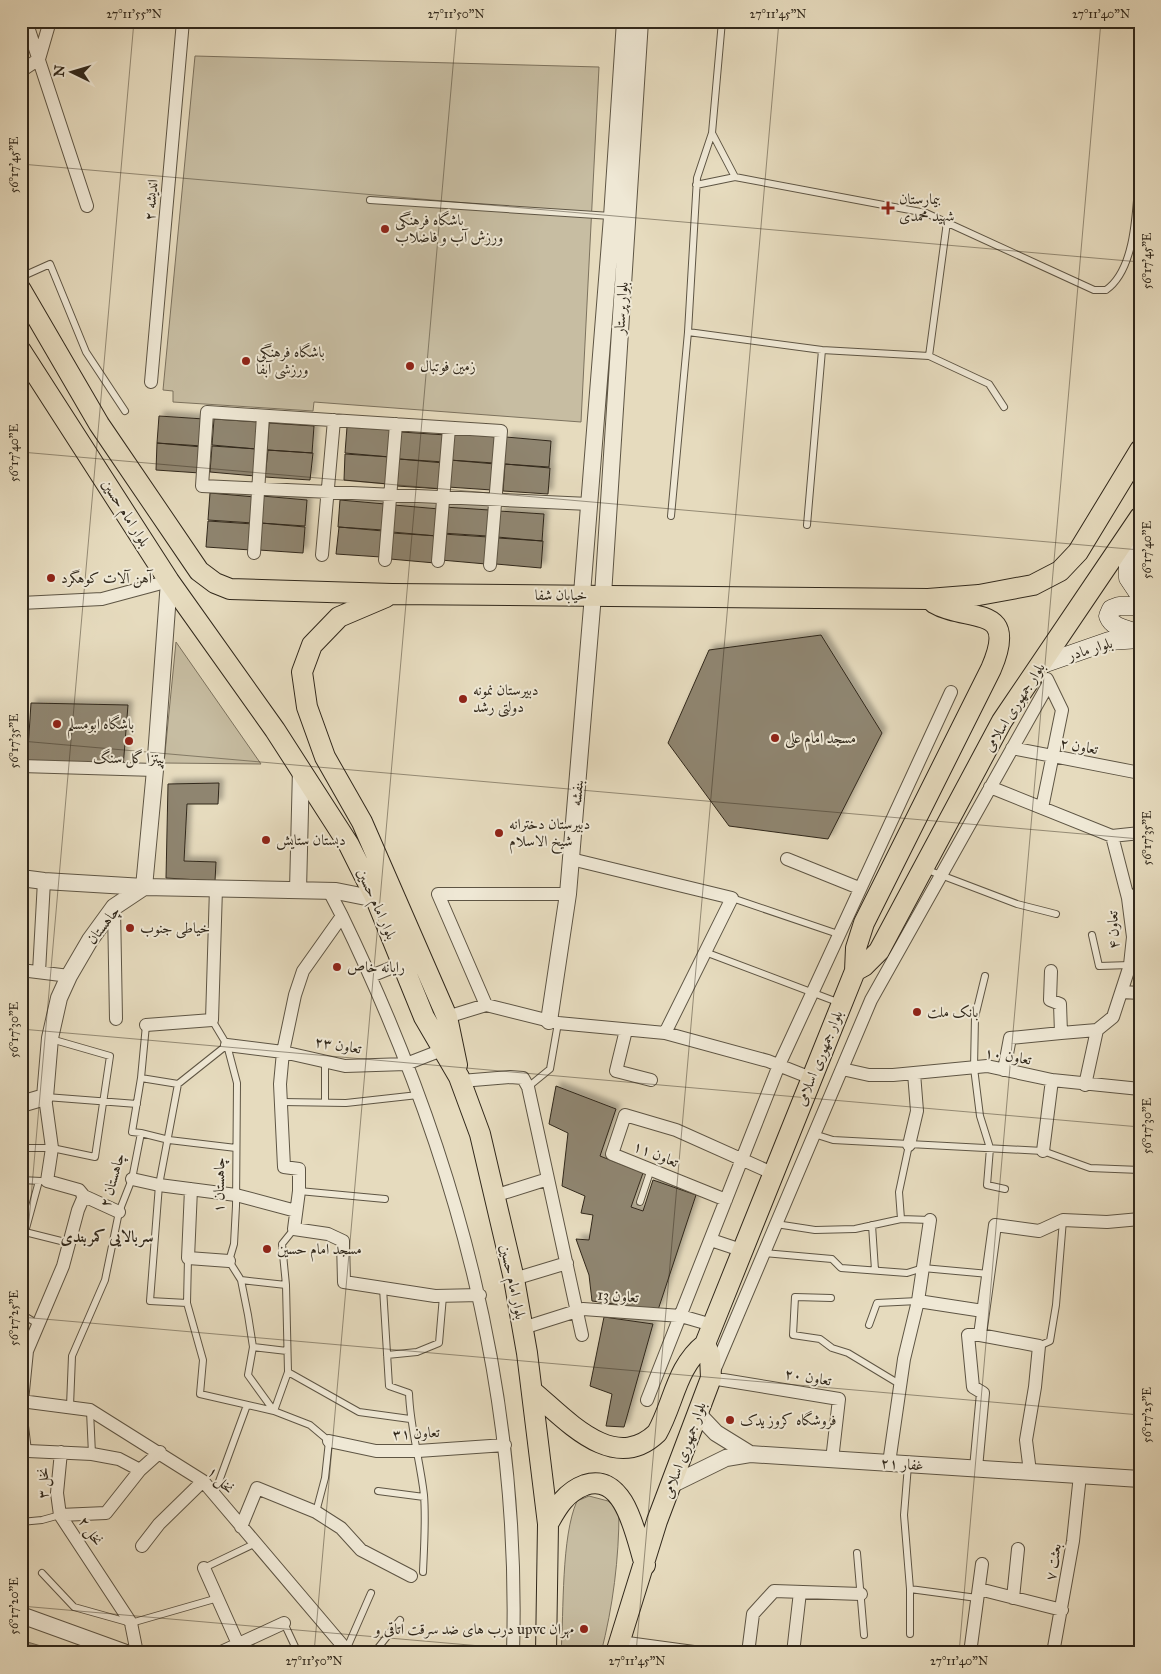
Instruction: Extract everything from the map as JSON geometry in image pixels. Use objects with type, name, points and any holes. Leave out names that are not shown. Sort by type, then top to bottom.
[{"type":"main road","name":"بلوار امام حسین","points":[[21,290],[99,424],[199,571]]},
{"type":"main road","name":"بلوار امام حسین","points":[[21,351],[169,581],[301,769],[350,846],[376,899],[424,1017],[460,1079],[480,1134],[514,1278],[523,1328],[548,1524],[546,1653]]},
{"type":"main road","points":[[928,599],[979,595],[1025,587],[1060,571],[1078,552],[1140,450]]},
{"type":"main road","name":"بلوار جمهوری اسلامی","points":[[618,1647],[671,1485],[710,1378],[710,1355],[705,1344],[854,971],[864,966],[879,951],[1002,721],[1045,674],[1140,517]]},
{"type":"main road","points":[[1128,536],[1128,578],[1140,596]]},
{"type":"main road","name":"خیابان شفا","points":[[199,571],[215,583],[230,590],[392,594],[928,599]]},
{"type":"main road","points":[[392,594],[339,617],[312,645],[302,672],[308,707],[325,757],[362,822],[447,1016],[460,1079]]},
{"type":"main road","points":[[854,971],[856,948],[855,919],[990,669],[1000,643],[996,628],[984,617],[943,608],[928,599]]},
{"type":"main road","points":[[1140,606],[1119,606],[1111,609],[1108,616],[1110,622],[1115,626],[1140,634]]},
{"type":"main road","name":"بلوار مادر","points":[[1045,674],[1109,641],[1140,639]]},
{"type":"main road","points":[[532,1391],[592,1440],[613,1448],[629,1448],[644,1444],[657,1433],[680,1375],[689,1359],[705,1344]]},
{"type":"main road","points":[[548,1524],[565,1496],[576,1489],[592,1483],[605,1484],[616,1492],[625,1504],[645,1565]]},
{"type":"street","points":[[26,21],[87,206]]},
{"type":"street","points":[[21,70],[39,59],[50,21]]},
{"type":"street","name":"اندیشه ۲","points":[[151,382],[182,21]]},
{"type":"street","name":"بلوار پرستار","points":[[593,595],[620,217],[625,21]]},
{"type":"street","name":"بلوار پرستار","points":[[593,595],[589,504],[640,21]]},
{"type":"street","points":[[490,565],[496,500],[501,431],[207,412],[202,486],[444,498],[496,500],[589,504]]},
{"type":"street","points":[[254,552],[263,416]]},
{"type":"street","points":[[322,555],[334,420]]},
{"type":"street","points":[[385,560],[396,424]]},
{"type":"street","points":[[438,561],[449,428]]},
{"type":"street","points":[[21,603],[102,600],[169,581],[156,770],[144,887]]},
{"type":"street","name":"بنفشه","points":[[554,1022],[568,894],[593,595]]},
{"type":"street","points":[[710,1378],[872,1000],[1012,748],[1045,674]]},
{"type":"street","points":[[1042,808],[1054,758],[1062,710],[1045,674]]},
{"type":"street","points":[[647,1400],[778,1065],[838,934],[855,919],[859,888],[951,692]]},
{"type":"street","name":"تعاون ۲","points":[[1012,748],[1054,758],[1140,773]]},
{"type":"street","points":[[21,766],[156,770]]},
{"type":"street","points":[[298,890],[301,769]]},
{"type":"street","points":[[990,787],[1112,836],[1140,833]]},
{"type":"street","name":"تعاون ۴","points":[[1097,1030],[1113,1017],[1130,965],[1133,937],[1134,896],[1112,836]]},
{"type":"street","points":[[571,859],[732,898],[665,1033]]},
{"type":"street","points":[[787,859],[859,888]]},
{"type":"street","points":[[21,878],[144,887],[329,891],[376,899]]},
{"type":"street","points":[[39,972],[44,881]]},
{"type":"street","name":"چاهستان","points":[[44,1097],[50,1038],[59,998],[69,976],[90,940],[114,907],[144,887]]},
{"type":"street","points":[[146,1025],[212,1020],[216,888]]},
{"type":"street","points":[[329,891],[371,976],[418,1095],[458,1208],[480,1296],[505,1446],[516,1598],[513,1653]]},
{"type":"street","points":[[486,1005],[438,894],[568,894]]},
{"type":"street","points":[[114,907],[116,1019]]},
{"type":"street","points":[[342,916],[303,970],[295,995],[283,1052],[280,1084],[284,1167],[299,1169],[300,1192],[294,1229],[328,1234],[343,1240],[344,1282],[443,1296],[480,1296]]},
{"type":"street","points":[[371,976],[403,963]]},
{"type":"street","points":[[21,970],[69,976]]},
{"type":"street","points":[[1051,971],[1050,1000],[1060,1004],[1061,1033]]},
{"type":"street","points":[[1122,992],[1140,992]]},
{"type":"street","points":[[447,1016],[486,1005],[554,1022],[665,1033],[778,1065],[811,1078]]},
{"type":"street","points":[[626,1030],[616,1070],[651,1080]]},
{"type":"street","points":[[1004,1070],[1010,1038],[1097,1030],[1085,1085]]},
{"type":"street","name":"تعاون ۲۳","points":[[227,1045],[283,1052],[345,1066],[406,1064],[442,1050]]},
{"type":"street","name":"تعاون ۱۰","points":[[842,1069],[869,1075],[987,1066],[1085,1085],[1140,1089]]},
{"type":"street","points":[[909,1145],[917,1111],[914,1073]]},
{"type":"street","points":[[460,1079],[523,1078],[528,1087],[582,1335]]},
{"type":"street","points":[[1044,1151],[1052,1080]]},
{"type":"street","points":[[21,1104],[44,1097],[52,1148],[43,1181],[79,1190],[84,1196],[119,1212]]},
{"type":"street","name":"تعاون ۱۱","points":[[726,1200],[612,1154],[625,1115],[676,1130],[741,1161]]},
{"type":"street","points":[[741,1161],[772,1173]]},
{"type":"street","points":[[132,1179],[159,1185],[236,1195],[296,1211]]},
{"type":"street","points":[[494,1196],[548,1179]]},
{"type":"street","points":[[191,1189],[188,1258],[229,1262]]},
{"type":"street","points":[[22,1400],[27,1351],[63,1266],[78,1210],[84,1196]]},
{"type":"street","points":[[980,1336],[996,1225],[1039,1231],[1064,1220],[1107,1222],[1140,1219]]},
{"type":"street","points":[[890,1463],[904,1359],[918,1301],[930,1220]]},
{"type":"street","points":[[710,1240],[742,1250]]},
{"type":"street","points":[[514,1278],[567,1263]]},
{"type":"street","points":[[918,1301],[983,1311]]},
{"type":"street","name":"تعاون 13","points":[[523,1328],[583,1309],[681,1316],[712,1325]]},
{"type":"street","points":[[976,1468],[983,1393],[973,1387],[968,1335],[1039,1346],[1026,1440],[1030,1472]]},
{"type":"street","points":[[662,1361],[680,1375]]},
{"type":"street","name":"تعاون ۲۰","points":[[710,1378],[839,1399],[832,1460]]},
{"type":"street","name":"نخل ۱","points":[[22,1400],[90,1410],[160,1452],[203,1481],[348,1650]]},
{"type":"street","points":[[697,1413],[716,1433],[750,1454]]},
{"type":"street","name":"تعاون ۳۱","points":[[328,1441],[376,1451],[418,1451],[505,1446]]},
{"type":"street","points":[[25,1452],[92,1454],[119,1459],[140,1470]]},
{"type":"street","name":"نخل ۳","points":[[60,1515],[57,1493],[61,1452]]},
{"type":"street","name":"نخل ۲","points":[[60,1515],[106,1513],[140,1470],[160,1452]]},
{"type":"street","name":"غفار ۲۱","points":[[671,1485],[726,1458],[750,1454],[1140,1479]]},
{"type":"street","name":"بعثت ۷","points":[[1053,1653],[1073,1541],[1080,1475]]},
{"type":"street","points":[[142,1546],[159,1524],[203,1481]]},
{"type":"street","points":[[241,1527],[257,1488],[316,1512],[341,1528],[361,1550],[411,1576]]},
{"type":"street","name":"نخل ۲","points":[[60,1515],[90,1557],[130,1623],[137,1653]]},
{"type":"street","points":[[1014,1598],[1018,1549]]},
{"type":"street","points":[[970,1653],[982,1564]]},
{"type":"street","points":[[204,1568],[238,1644]]},
{"type":"street","points":[[748,1653],[753,1614],[774,1591],[861,1594]]},
{"type":"street","points":[[793,1653],[800,1592]]},
{"type":"street","points":[[978,1593],[1014,1598],[1062,1610]]},
{"type":"street","points":[[21,1615],[126,1653]]},
{"type":"street","points":[[219,1653],[284,1623]]},
{"type":"street","points":[[618,1647],[701,1653]]},
{"type":"lane","points":[[671,516],[688,332],[696,185],[712,133],[722,21]]},
{"type":"lane","points":[[712,133],[735,177]]},
{"type":"lane","points":[[696,185],[735,177],[926,213],[1094,290],[1106,290],[1122,275],[1130,253],[1140,159]]},
{"type":"lane","points":[[370,200],[620,217]]},
{"type":"lane","points":[[929,356],[947,222]]},
{"type":"lane","points":[[21,277],[50,264],[86,352],[125,411]]},
{"type":"lane","points":[[688,332],[822,350],[929,356],[989,384],[1004,407]]},
{"type":"lane","points":[[807,525],[822,350]]},
{"type":"lane","points":[[923,868],[1017,904],[1056,914]]},
{"type":"lane","points":[[732,898],[838,934]]},
{"type":"lane","points":[[1092,934],[1099,966],[1130,965]]},
{"type":"lane","points":[[705,952],[841,1004]]},
{"type":"lane","points":[[985,976],[975,1018],[974,1068],[980,1116],[990,1148],[987,1185],[1005,1189]]},
{"type":"lane","name":"چاهستان ۱","points":[[212,1020],[227,1045],[236,1083],[236,1195],[234,1244],[229,1262]]},
{"type":"lane","points":[[528,1087],[550,1069],[554,1022]]},
{"type":"lane","points":[[146,1025],[141,1078],[132,1132],[169,1140],[236,1148]]},
{"type":"lane","points":[[21,1148],[52,1148],[95,1157],[110,1056],[50,1038]]},
{"type":"lane","points":[[187,1303],[150,1301],[159,1185],[169,1140],[178,1084],[227,1045]]},
{"type":"lane","points":[[325,1060],[325,1102]]},
{"type":"lane","points":[[141,1078],[178,1084]]},
{"type":"lane","points":[[282,1102],[346,1103],[418,1095]]},
{"type":"lane","points":[[44,1097],[137,1104]]},
{"type":"lane","name":"چاهستان ۲","points":[[70,1406],[72,1356],[105,1280],[119,1212],[132,1179],[141,1133]]},
{"type":"lane","points":[[814,1134],[833,1140],[1044,1151],[1090,1168],[1140,1170]]},
{"type":"lane","points":[[901,1219],[898,1192],[909,1145]]},
{"type":"lane","points":[[640,1202],[650,1169]]},
{"type":"lane","points":[[21,1180],[43,1181],[24,1232],[69,1243]]},
{"type":"lane","points":[[300,1192],[385,1199]]},
{"type":"lane","points":[[776,1224],[815,1230],[855,1229],[901,1219],[930,1220]]},
{"type":"lane","points":[[1039,1346],[1050,1341],[1056,1305],[1064,1220]]},
{"type":"lane","points":[[872,1225],[875,1270]]},
{"type":"lane","points":[[274,1411],[288,1372],[286,1285],[282,1244],[294,1229]]},
{"type":"lane","points":[[764,1253],[832,1259],[841,1268],[907,1273],[923,1268],[989,1274]]},
{"type":"lane","points":[[188,1258],[187,1303],[203,1360],[200,1394],[274,1411],[310,1425],[328,1441],[325,1478],[316,1512]]},
{"type":"lane","points":[[229,1262],[241,1280],[253,1347],[248,1375],[274,1411]]},
{"type":"lane","points":[[241,1280],[286,1285]]},
{"type":"lane","points":[[383,1287],[389,1386],[409,1393],[410,1419],[418,1451],[424,1497],[423,1572]]},
{"type":"lane","points":[[388,1356],[417,1352],[439,1343],[443,1296]]},
{"type":"lane","points":[[831,1298],[795,1297],[793,1335],[820,1338],[832,1348],[848,1354],[901,1385]]},
{"type":"lane","points":[[869,1325],[876,1303],[918,1301]]},
{"type":"lane","points":[[21,1314],[38,1324]]},
{"type":"lane","points":[[253,1347],[287,1351]]},
{"type":"lane","points":[[288,1372],[359,1412],[410,1419]]},
{"type":"lane","points":[[22,1400],[25,1452]]},
{"type":"lane","points":[[214,1495],[247,1405]]},
{"type":"lane","points":[[90,1410],[92,1454]]},
{"type":"lane","points":[[908,1464],[904,1515],[910,1589],[910,1634]]},
{"type":"lane","points":[[378,1491],[424,1497]]},
{"type":"lane","points":[[21,1522],[42,1520],[60,1515]]},
{"type":"lane","points":[[204,1568],[256,1543]]},
{"type":"lane","points":[[857,1553],[864,1635]]},
{"type":"lane","points":[[42,1573],[74,1607],[130,1623],[218,1598]]},
{"type":"lane","points":[[910,1589],[978,1593]]},
{"type":"lane","points":[[348,1650],[371,1593]]},
{"type":"lane","points":[[374,1653],[400,1620]]},
{"type":"lane","points":[[284,1623],[298,1653]]},
{"type":"shaded area","name":"باشگاه فرهنگی ورزش آب و فاضلاب","points":[[195,56],[599,67],[581,422],[314,402],[313,411],[173,402],[173,391],[163,390]]},
{"type":"shaded area","points":[[176,642],[261,764],[164,763]]},
{"type":"shaded area","points":[[589,1496],[608,1501],[619,1511],[616,1565],[609,1618],[601,1653],[561,1653],[564,1575],[568,1534],[577,1501]]},
{"type":"shaded area","points":[[21,1640],[64,1653],[21,1653]]},
{"type":"building","points":[[159,416],[204,419],[202,446],[157,443]]},
{"type":"building","points":[[214,419],[258,422],[256,449],[212,445]]},
{"type":"building","points":[[269,423],[314,426],[312,453],[267,450]]},
{"type":"building","points":[[347,427],[392,430],[390,457],[345,453]]},
{"type":"building","points":[[401,432],[446,435],[444,462],[399,459]]},
{"type":"building","points":[[451,433],[496,437],[494,463],[449,460]]},
{"type":"building","points":[[506,437],[551,441],[549,467],[504,464]]},
{"type":"building","points":[[157,443],[202,447],[200,473],[156,470]]},
{"type":"building","points":[[212,446],[257,449],[255,476],[210,472]]},
{"type":"building","points":[[268,450],[313,453],[310,480],[265,477]]},
{"type":"building","points":[[345,454],[390,457],[388,484],[344,480]]},
{"type":"building","points":[[399,459],[444,463],[442,489],[397,486]]},
{"type":"building","points":[[450,460],[495,464],[492,490],[448,487]]},
{"type":"building","points":[[505,464],[550,468],[548,494],[503,491]]},
{"type":"building","points":[[210,493],[255,497],[253,523],[208,520]]},
{"type":"building","points":[[262,496],[307,500],[305,526],[260,523]]},
{"type":"building","points":[[340,500],[385,504],[383,530],[338,527]]},
{"type":"building","points":[[394,505],[439,509],[437,536],[392,532]]},
{"type":"building","points":[[444,507],[489,510],[487,536],[442,533]]},
{"type":"building","points":[[499,511],[544,514],[542,541],[497,537]]},
{"type":"building","points":[[208,521],[253,524],[251,550],[206,547]]},
{"type":"building","points":[[261,523],[305,527],[303,553],[259,550]]},
{"type":"building","points":[[339,527],[383,531],[381,557],[336,554]]},
{"type":"building","points":[[392,533],[437,536],[435,563],[390,559]]},
{"type":"building","points":[[443,534],[488,537],[486,564],[441,560]]},
{"type":"building","points":[[498,538],[543,541],[541,568],[496,564]]},
{"type":"building","name":"مسجد امام علی","points":[[821,635],[882,733],[828,839],[729,826],[668,743],[709,650]]},
{"type":"building","points":[[31,703],[128,705],[123,768],[27,765]]},
{"type":"building","points":[[219,783],[218,804],[187,804],[184,861],[216,862],[215,881],[166,878],[168,784]]},
{"type":"building","points":[[556,1086],[616,1109],[600,1156],[643,1173],[631,1207],[643,1211],[653,1180],[696,1195],[658,1310],[592,1301],[589,1275],[576,1239],[589,1240],[593,1215],[581,1213],[585,1196],[562,1186],[568,1133],[549,1124]]},
{"type":"building","points":[[604,1317],[653,1324],[624,1427],[606,1426],[612,1394],[590,1386]]},
{"type":"place","name":"بیمارستان شهید محمدی","points":[[888,208]]},
{"type":"place","name":"باشگاه فرهنگی ورزش آب و فاضلاب","points":[[385,229]]},
{"type":"place","name":"باشگاه فرهنگی ورزشی آبفا","points":[[246,361]]},
{"type":"place","name":"زمین فوتبال","points":[[410,366]]},
{"type":"place","name":"آهن آلات کوهگرد","points":[[51,578]]},
{"type":"place","name":"دبیرستان نمونه دولتی رشد","points":[[463,699]]},
{"type":"place","name":"باشگاه ابومسلم","points":[[57,724]]},
{"type":"place","name":"مسجد امام علی","points":[[775,738]]},
{"type":"place","name":"پیتزا گل سنگ","points":[[129,741]]},
{"type":"place","name":"دبیرستان دخترانه شیخ الاسلام","points":[[499,833]]},
{"type":"place","name":"دبستان ستایش","points":[[266,840]]},
{"type":"place","name":"خیاطی جنوب","points":[[130,928]]},
{"type":"place","name":"رایانه خاص","points":[[337,967]]},
{"type":"place","name":"بانک ملت","points":[[917,1012]]},
{"type":"place","name":"مسجد امام حسین","points":[[267,1249]]},
{"type":"place","name":"فروشگاه کروز یدک","points":[[730,1420]]},
{"type":"place","name":"درب های ضد سرقت اتاقی و upvc مهران","points":[[584,1629]]},
{"type":"district","name":"سربالایی کمربندی","points":[[107,1236]]}]
